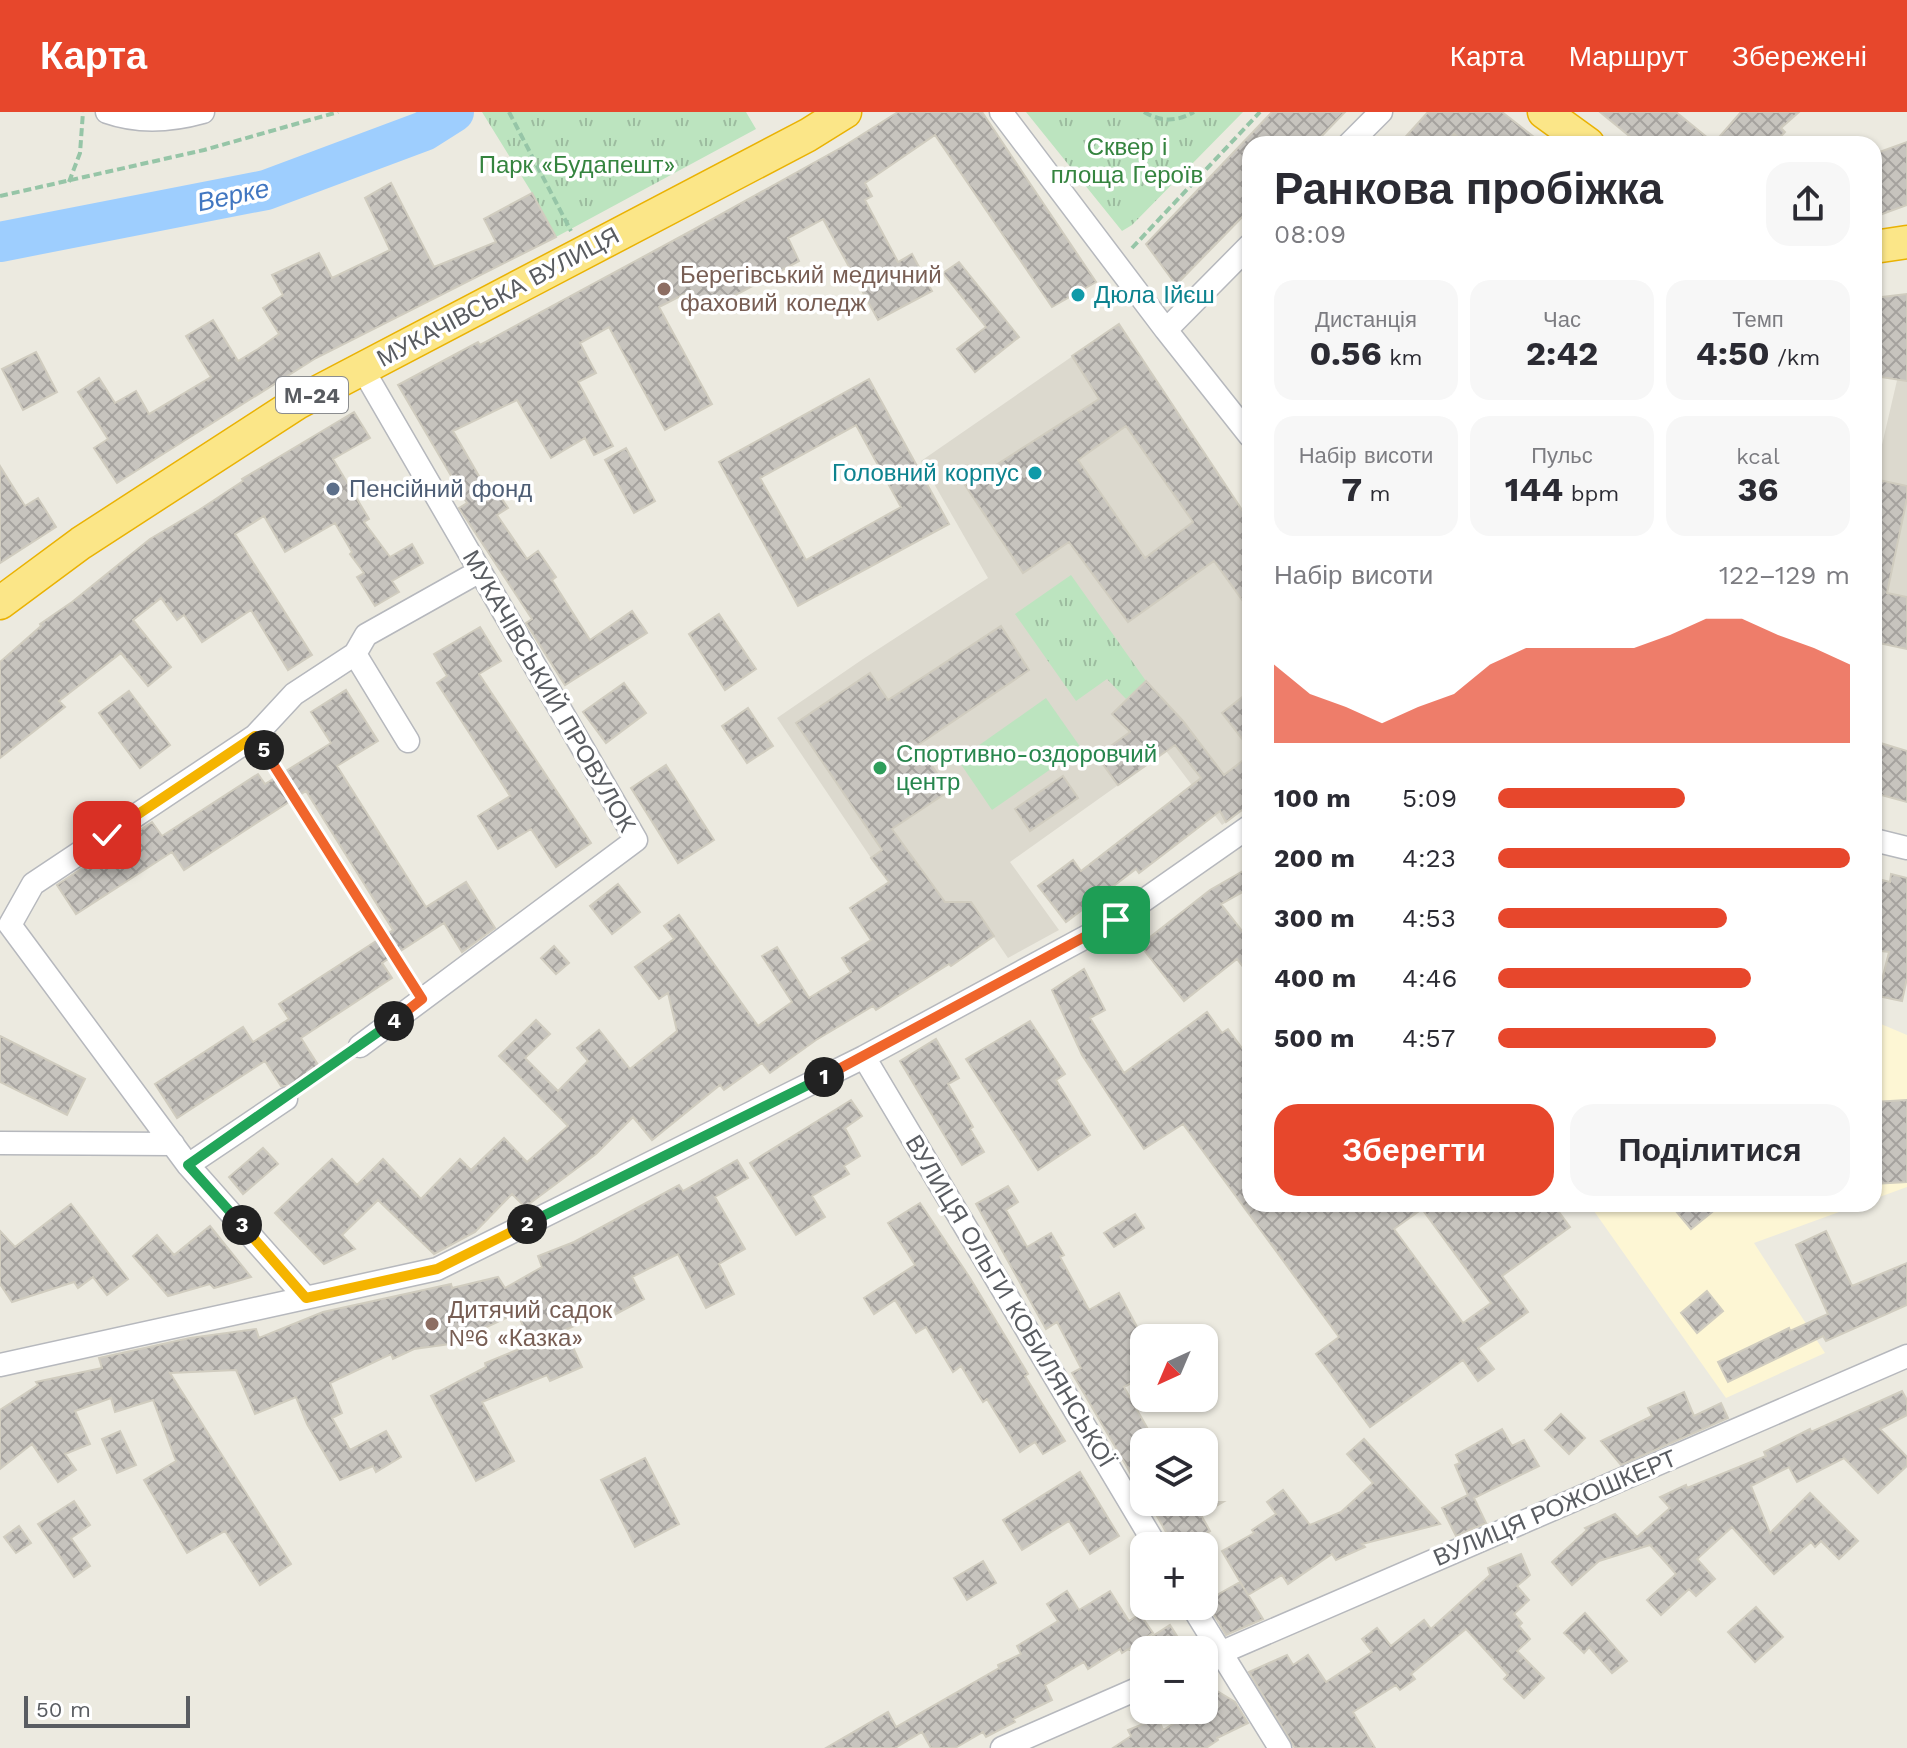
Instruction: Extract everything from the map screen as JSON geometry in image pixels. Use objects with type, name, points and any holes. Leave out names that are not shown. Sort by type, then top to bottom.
[{"type":"highway","name":"МУКАЧІВСЬКА ВУЛИЦЯ","points":[[0,603],[81,543],[297,403],[808,135],[845,112]]},
{"type":"highway","points":[[1544,112],[1577,136]]},
{"type":"highway","points":[[1882,246],[1907,242]]},
{"type":"street","points":[[107,112],[138,120],[203,112]]},
{"type":"street","points":[[1001,112],[1242,426]]},
{"type":"street","points":[[1357,136],[1381,112]]},
{"type":"street","points":[[1166,330],[1242,253]]},
{"type":"street","name":"МУКАЧІВСЬКИЙ ПРОВУЛОК","points":[[360,1046],[636,840],[362,368]]},
{"type":"street","points":[[306,1298],[188,1165],[5,928],[33,884],[255,736],[294,694],[355,654],[366,635],[480,571]]},
{"type":"street","points":[[355,654],[408,741]]},
{"type":"street","points":[[0,1365],[437,1269],[864,1057],[1110,924],[1242,832]]},
{"type":"street","points":[[1882,842],[1907,848]]},
{"type":"street","name":"ВУЛИЦЯ ОЛЬГИ КОБИЛЯНСЬКОЇ","points":[[864,1057],[1148,1532]]},
{"type":"street","points":[[188,1165],[286,1099]]},
{"type":"street","points":[[0,1143],[173,1144]]},
{"type":"street","name":"ВУЛИЦЯ РОЖОШКЕРТ","points":[[1218,1654],[1907,1356]]},
{"type":"street","points":[[1218,1665],[1280,1748]]},
{"type":"street","points":[[1002,1748],[1130,1692]]},
{"type":"path","points":[[69,182],[80,153],[83,112]]},
{"type":"path","points":[[0,196],[204,150],[338,112]]},
{"type":"path","points":[[509,112],[582,253]]},
{"type":"path","points":[[1144,112],[1169,121],[1194,112]]},
{"type":"path","points":[[1113,260],[1138,243],[1260,112]]},
{"type":"path","points":[[255,736],[422,999]]},
{"type":"path","points":[[286,1099],[360,1046]]},
{"type":"shaded area","points":[[1119,324],[1242,510],[1242,810],[1222,825],[1166,751],[1010,862],[1059,930],[1008,958],[993,936],[951,966],[871,858],[777,718],[988,578],[921,461]]},
{"type":"shaded area","points":[[1907,349],[1907,649],[1882,644],[1882,445]]},
{"type":"shaded area","points":[[1882,1024],[1907,1035],[1907,1187],[1882,1196]]},
{"type":"shaded area","points":[[1595,1212],[1839,1212],[1754,1243],[1825,1353],[1726,1398]]},
{"type":"green space","name":"Парк «Будапешт»","points":[[482,112],[746,112],[756,129],[556,237]]},
{"type":"green space","name":"Сквер і площа Героїв","points":[[1026,112],[1243,112],[1132,225],[1122,231]]},
{"type":"green space","points":[[1071,575],[1146,681],[1126,699],[1107,679],[1076,701],[1015,614]]},
{"type":"green space","points":[[1046,698],[1081,748],[992,810],[958,760]]},
{"type":"building","points":[[898,112],[982,112],[1096,282],[1052,307],[935,135],[865,183],[872,196],[865,200],[898,262],[912,254],[932,291],[878,320],[823,219],[788,238],[799,261],[704,312],[692,290],[659,307],[712,404],[665,430],[609,327],[580,343],[596,373],[578,382],[613,446],[594,455],[585,438],[551,458],[517,400],[453,431],[487,490],[493,486],[508,508],[497,515],[527,559],[538,551],[556,577],[552,580],[590,640],[632,611],[647,633],[565,685],[526,623],[532,619],[459,508],[467,503],[398,385],[478,342],[480,345],[691,231],[844,146]]},
{"type":"building","points":[[1272,112],[1345,112],[1322,136],[1249,136]]},
{"type":"building","points":[[1428,112],[1502,112],[1533,136],[1454,134],[1406,136]]},
{"type":"building","points":[[1600,112],[1676,112],[1705,136],[1629,136]]},
{"type":"building","points":[[1741,112],[1799,112],[1781,128],[1785,132],[1781,136],[1720,136]]},
{"type":"building","points":[[1907,142],[1907,205],[1882,214],[1882,151]]},
{"type":"building","points":[[1242,143],[1242,217],[1176,285],[1146,244]]},
{"type":"building","points":[[391,183],[434,267],[496,242],[484,219],[532,193],[556,237],[316,358],[117,483],[94,448],[108,439],[78,392],[99,378],[115,403],[136,391],[149,414],[211,377],[186,336],[213,320],[238,361],[258,349],[279,334],[263,308],[283,295],[272,275],[319,253],[332,278],[390,250],[365,198]]},
{"type":"building","points":[[959,262],[1019,337],[975,372],[957,349],[986,327],[943,273]]},
{"type":"building","points":[[1907,294],[1907,381],[1882,377],[1882,297]]},
{"type":"building","name":"Головний корпус","points":[[1119,324],[1242,510],[1242,600],[1214,561],[1128,622],[1069,542],[1023,573],[965,485],[1099,399],[1072,356]],"holes":[[[1126,426],[1193,522],[1145,558],[1078,460]]]},
{"type":"building","points":[[36,352],[57,392],[23,410],[2,369]]},
{"type":"building","points":[[869,379],[949,524],[798,606],[719,462]],"holes":[[[856,425],[901,507],[806,560],[760,478]]]},
{"type":"building","points":[[354,412],[370,438],[333,459],[369,519],[364,522],[390,557],[412,544],[423,563],[392,581],[399,592],[375,606],[357,577],[364,573],[350,554],[352,552],[335,523],[285,552],[264,516],[235,534],[312,655],[288,670],[251,610],[202,642],[184,615],[177,620],[161,598],[133,620],[171,667],[148,686],[121,653],[59,701],[65,707],[0,758],[0,662],[40,624],[150,539]]},
{"type":"building","points":[[626,448],[655,501],[634,513],[605,460]]},
{"type":"building","points":[[0,466],[25,506],[38,498],[56,527],[0,563]]},
{"type":"building","points":[[1882,481],[1907,486],[1887,593],[1907,597],[1907,649],[1882,644]]},
{"type":"building","points":[[719,614],[756,669],[725,690],[689,634]]},
{"type":"building","points":[[1001,626],[1029,670],[918,745],[949,791],[892,829],[945,902],[971,902],[994,936],[951,966],[949,964],[876,1010],[873,1006],[816,1040],[770,1073],[762,1063],[724,1090],[720,1085],[652,1140],[633,1117],[596,1154],[525,1207],[512,1194],[475,1232],[434,1254],[378,1200],[342,1235],[355,1249],[324,1264],[275,1213],[332,1159],[357,1185],[383,1159],[421,1199],[460,1159],[471,1170],[504,1138],[527,1162],[568,1126],[499,1056],[536,1020],[550,1034],[525,1058],[558,1091],[588,1061],[577,1048],[599,1030],[630,1069],[677,1031],[668,993],[659,999],[635,967],[674,939],[664,926],[679,915],[758,1026],[792,1002],[762,956],[777,947],[809,998],[851,972],[842,958],[871,940],[850,908],[889,882],[871,858],[882,850],[796,723],[870,673],[888,700]]},
{"type":"building","points":[[480,627],[501,661],[479,674],[591,843],[556,867],[531,829],[498,849],[478,816],[510,796],[437,683],[447,676],[434,654]]},
{"type":"building","points":[[1146,681],[1183,721],[1224,775],[1242,761],[1242,810],[1226,822],[1220,811],[1139,873],[1136,869],[1066,922],[1038,886],[1073,860],[1081,871],[1201,778],[1175,745],[1118,785],[1097,756],[1130,732],[1112,714]]},
{"type":"building","points":[[624,683],[646,713],[606,743],[583,712]]},
{"type":"building","points":[[346,690],[378,741],[337,766],[426,907],[466,882],[495,928],[462,952],[444,923],[382,963],[392,978],[301,1038],[320,1068],[292,1086],[281,1086],[265,1061],[177,1118],[155,1084],[243,1027],[253,1042],[289,1019],[279,1004],[393,930],[306,791],[184,870],[172,852],[76,914],[57,885],[152,822],[162,836],[258,774],[265,784],[331,743],[311,712]]},
{"type":"building","points":[[129,691],[170,745],[140,768],[99,713]]},
{"type":"building","points":[[1242,697],[1242,739],[1222,713]]},
{"type":"building","points":[[748,708],[773,746],[747,763],[722,726]]},
{"type":"building","points":[[1882,743],[1907,751],[1907,802],[1882,795]]},
{"type":"building","points":[[666,765],[714,840],[678,863],[631,788]]},
{"type":"building","points":[[1063,776],[1078,798],[1030,831],[1015,809]]},
{"type":"building","points":[[1242,872],[1242,892],[1221,904],[1242,931],[1242,966],[1237,959],[1184,1001],[1140,945],[1210,890]]},
{"type":"building","points":[[1891,874],[1907,878],[1907,978],[1902,1001],[1882,997],[1882,980],[1889,952],[1882,951],[1882,880],[1890,882]]},
{"type":"building","points":[[618,884],[640,912],[612,934],[590,906]]},
{"type":"building","points":[[554,946],[569,963],[556,974],[541,958]]},
{"type":"building","points":[[1084,969],[1105,1010],[1090,1018],[1124,1073],[1207,1012],[1222,1033],[1228,1029],[1242,1048],[1242,1205],[1183,1124],[1144,1149],[1082,1055],[1052,990]]},
{"type":"building","points":[[1030,1021],[1065,1074],[1056,1080],[1090,1135],[1038,1170],[966,1059]]},
{"type":"building","points":[[0,1036],[85,1079],[67,1115],[0,1082]]},
{"type":"building","points":[[936,1039],[959,1078],[948,1084],[984,1152],[962,1165],[900,1061]]},
{"type":"building","points":[[851,1100],[862,1116],[845,1128],[860,1156],[844,1166],[849,1174],[812,1196],[825,1217],[796,1235],[750,1163]]},
{"type":"building","points":[[1907,1100],[1907,1182],[1882,1184],[1882,1102]]},
{"type":"building","points":[[263,1148],[278,1164],[243,1194],[229,1177]]},
{"type":"building","points":[[737,1160],[748,1178],[715,1197],[745,1249],[719,1264],[734,1294],[706,1308],[678,1254],[632,1277],[644,1299],[616,1314],[614,1308],[565,1330],[582,1367],[550,1381],[547,1375],[482,1402],[514,1461],[476,1481],[431,1396],[486,1367],[485,1363],[532,1344],[517,1313],[450,1344],[414,1349],[393,1359],[391,1354],[330,1383],[342,1413],[332,1418],[350,1450],[386,1431],[401,1457],[376,1472],[373,1466],[340,1480],[307,1424],[296,1397],[255,1414],[236,1370],[170,1373],[291,1564],[260,1585],[225,1531],[187,1553],[144,1480],[176,1461],[153,1400],[115,1412],[111,1398],[75,1411],[90,1444],[65,1454],[76,1470],[58,1482],[32,1444],[0,1469],[0,1410],[38,1385],[36,1382],[102,1368],[99,1358],[190,1338],[256,1329],[259,1338],[323,1312],[451,1284],[452,1288],[498,1277],[505,1288],[542,1267],[538,1256],[574,1242],[679,1185],[683,1191]]},
{"type":"building","points":[[1008,1186],[1018,1202],[1006,1210],[1027,1247],[1051,1233],[1064,1255],[1060,1257],[1089,1310],[1119,1293],[1135,1324],[1130,1324],[1130,1384],[1124,1387],[1130,1398],[1130,1412],[1138,1412],[1147,1428],[1130,1428],[1130,1472],[1072,1373],[1081,1368],[1057,1322],[1046,1329],[976,1204]]},
{"type":"building","points":[[920,1203],[970,1278],[1065,1441],[1043,1454],[1035,1442],[1020,1452],[987,1399],[983,1402],[961,1366],[953,1372],[926,1327],[916,1333],[895,1300],[874,1314],[864,1298],[915,1265],[888,1223]]},
{"type":"building","points":[[71,1204],[128,1279],[107,1295],[93,1277],[78,1288],[74,1282],[12,1302],[0,1284],[0,1231],[15,1247]]},
{"type":"building","points":[[1247,1212],[1418,1212],[1394,1229],[1463,1323],[1491,1303],[1424,1212],[1559,1212],[1570,1227],[1502,1276],[1528,1312],[1478,1348],[1494,1369],[1478,1381],[1463,1360],[1370,1427],[1316,1354],[1339,1337]]},
{"type":"building","points":[[1677,1212],[1712,1212],[1691,1229]]},
{"type":"building","points":[[1135,1214],[1144,1228],[1114,1247],[1104,1233]]},
{"type":"building","points":[[210,1226],[251,1277],[214,1288],[210,1284],[168,1296],[133,1256],[157,1235],[174,1255]]},
{"type":"building","points":[[1826,1231],[1852,1286],[1907,1263],[1907,1305],[1826,1341],[1823,1336],[1728,1382],[1718,1362],[1789,1328],[1790,1331],[1828,1314],[1796,1245]]},
{"type":"building","points":[[1707,1291],[1723,1311],[1697,1333],[1681,1313]]},
{"type":"building","points":[[1902,1391],[1907,1400],[1907,1415],[1880,1429],[1907,1457],[1907,1466],[1878,1493],[1844,1458],[1797,1482],[1789,1467],[1751,1486],[1770,1533],[1810,1493],[1858,1541],[1839,1559],[1821,1541],[1815,1547],[1811,1542],[1774,1574],[1732,1527],[1697,1559],[1715,1579],[1696,1596],[1689,1589],[1661,1615],[1647,1600],[1676,1574],[1650,1545],[1599,1561],[1572,1585],[1552,1562],[1587,1530],[1585,1528],[1615,1514],[1637,1537],[1670,1508],[1660,1497],[1766,1456],[1764,1452],[1810,1429],[1811,1432]]},
{"type":"building","points":[[1684,1392],[1694,1416],[1721,1403],[1728,1418],[1621,1465],[1601,1441],[1652,1416],[1648,1408]]},
{"type":"building","points":[[1561,1414],[1585,1438],[1569,1454],[1545,1430]]},
{"type":"building","points":[[1502,1429],[1512,1446],[1524,1440],[1539,1466],[1474,1498],[1486,1523],[1456,1536],[1442,1508],[1468,1495],[1455,1465],[1460,1463],[1456,1455]]},
{"type":"building","points":[[120,1431],[136,1465],[117,1473],[102,1439]]},
{"type":"building","points":[[1364,1439],[1440,1524],[1362,1544],[1365,1547],[1336,1560],[1332,1554],[1288,1584],[1282,1575],[1248,1595],[1222,1551],[1254,1533],[1252,1530],[1276,1514],[1267,1502],[1283,1490],[1310,1525],[1341,1512],[1373,1483],[1347,1454]]},
{"type":"building","points":[[645,1458],[679,1524],[635,1547],[601,1480]]},
{"type":"building","points":[[1080,1472],[1119,1536],[1090,1554],[1069,1521],[1022,1550],[1003,1520]]},
{"type":"building","points":[[74,1501],[90,1525],[71,1538],[90,1566],[74,1577],[38,1524]]},
{"type":"building","points":[[1157,1516],[1202,1516],[1210,1531],[1208,1532],[1166,1532]]},
{"type":"building","points":[[19,1526],[31,1543],[16,1553],[4,1537]]},
{"type":"building","points":[[1521,1554],[1530,1575],[1517,1586],[1529,1600],[1514,1614],[1530,1639],[1517,1651],[1544,1678],[1524,1698],[1504,1679],[1508,1675],[1466,1629],[1411,1674],[1415,1679],[1400,1690],[1396,1685],[1353,1712],[1375,1748],[1295,1748],[1249,1672],[1287,1655],[1293,1665],[1308,1655],[1326,1682],[1372,1652],[1362,1639],[1377,1628],[1391,1646],[1424,1620],[1431,1629],[1490,1575],[1488,1568]]},
{"type":"building","points":[[983,1561],[996,1583],[967,1600],[954,1578]]},
{"type":"building","points":[[1240,1582],[1263,1619],[1226,1635],[1217,1620],[1218,1594]]},
{"type":"building","points":[[1067,1591],[1079,1610],[1110,1591],[1129,1621],[1144,1620],[1153,1633],[1130,1636],[1130,1648],[1122,1653],[1120,1649],[1088,1669],[1084,1662],[1045,1685],[1052,1700],[1013,1719],[1015,1722],[986,1737],[983,1732],[955,1748],[931,1748],[922,1732],[895,1748],[826,1748],[888,1712],[896,1727],[1021,1654],[1017,1646],[1058,1621],[1047,1604]]},
{"type":"building","points":[[1756,1607],[1783,1637],[1755,1662],[1728,1632]]},
{"type":"building","points":[[1585,1613],[1627,1661],[1612,1673],[1589,1647],[1584,1653],[1564,1633]]},
{"type":"building","points":[[1170,1625],[1177,1636],[1153,1636]]},
{"type":"building","points":[[1218,1691],[1235,1702],[1248,1723],[1217,1738],[1206,1748],[1113,1748],[1131,1736],[1128,1730],[1143,1724],[1160,1724],[1163,1730],[1173,1724],[1218,1724]]},
{"type":"waterway","name":"Верке","points":[[0,242],[266,190],[424,131],[454,112]]},
{"type":"place","name":"Берегівський медичний фаховий коледж","points":[[664,289]]},
{"type":"place","name":"Дюла Ійєш","points":[[1078,295]]},
{"type":"place","name":"Головний корпус","points":[[1035,473]]},
{"type":"place","name":"Пенсійний фонд","points":[[333,489]]},
{"type":"place","name":"Спортивно-оздоровчий центр","points":[[880,768]]},
{"type":"place","name":"Дитячий садок №6 «Казка»","points":[[432,1324]]},
{"type":"route","points":[[107,835],[255,736],[422,999],[286,1099],[188,1165],[306,1298],[437,1269],[864,1057],[1116,920]]}]
